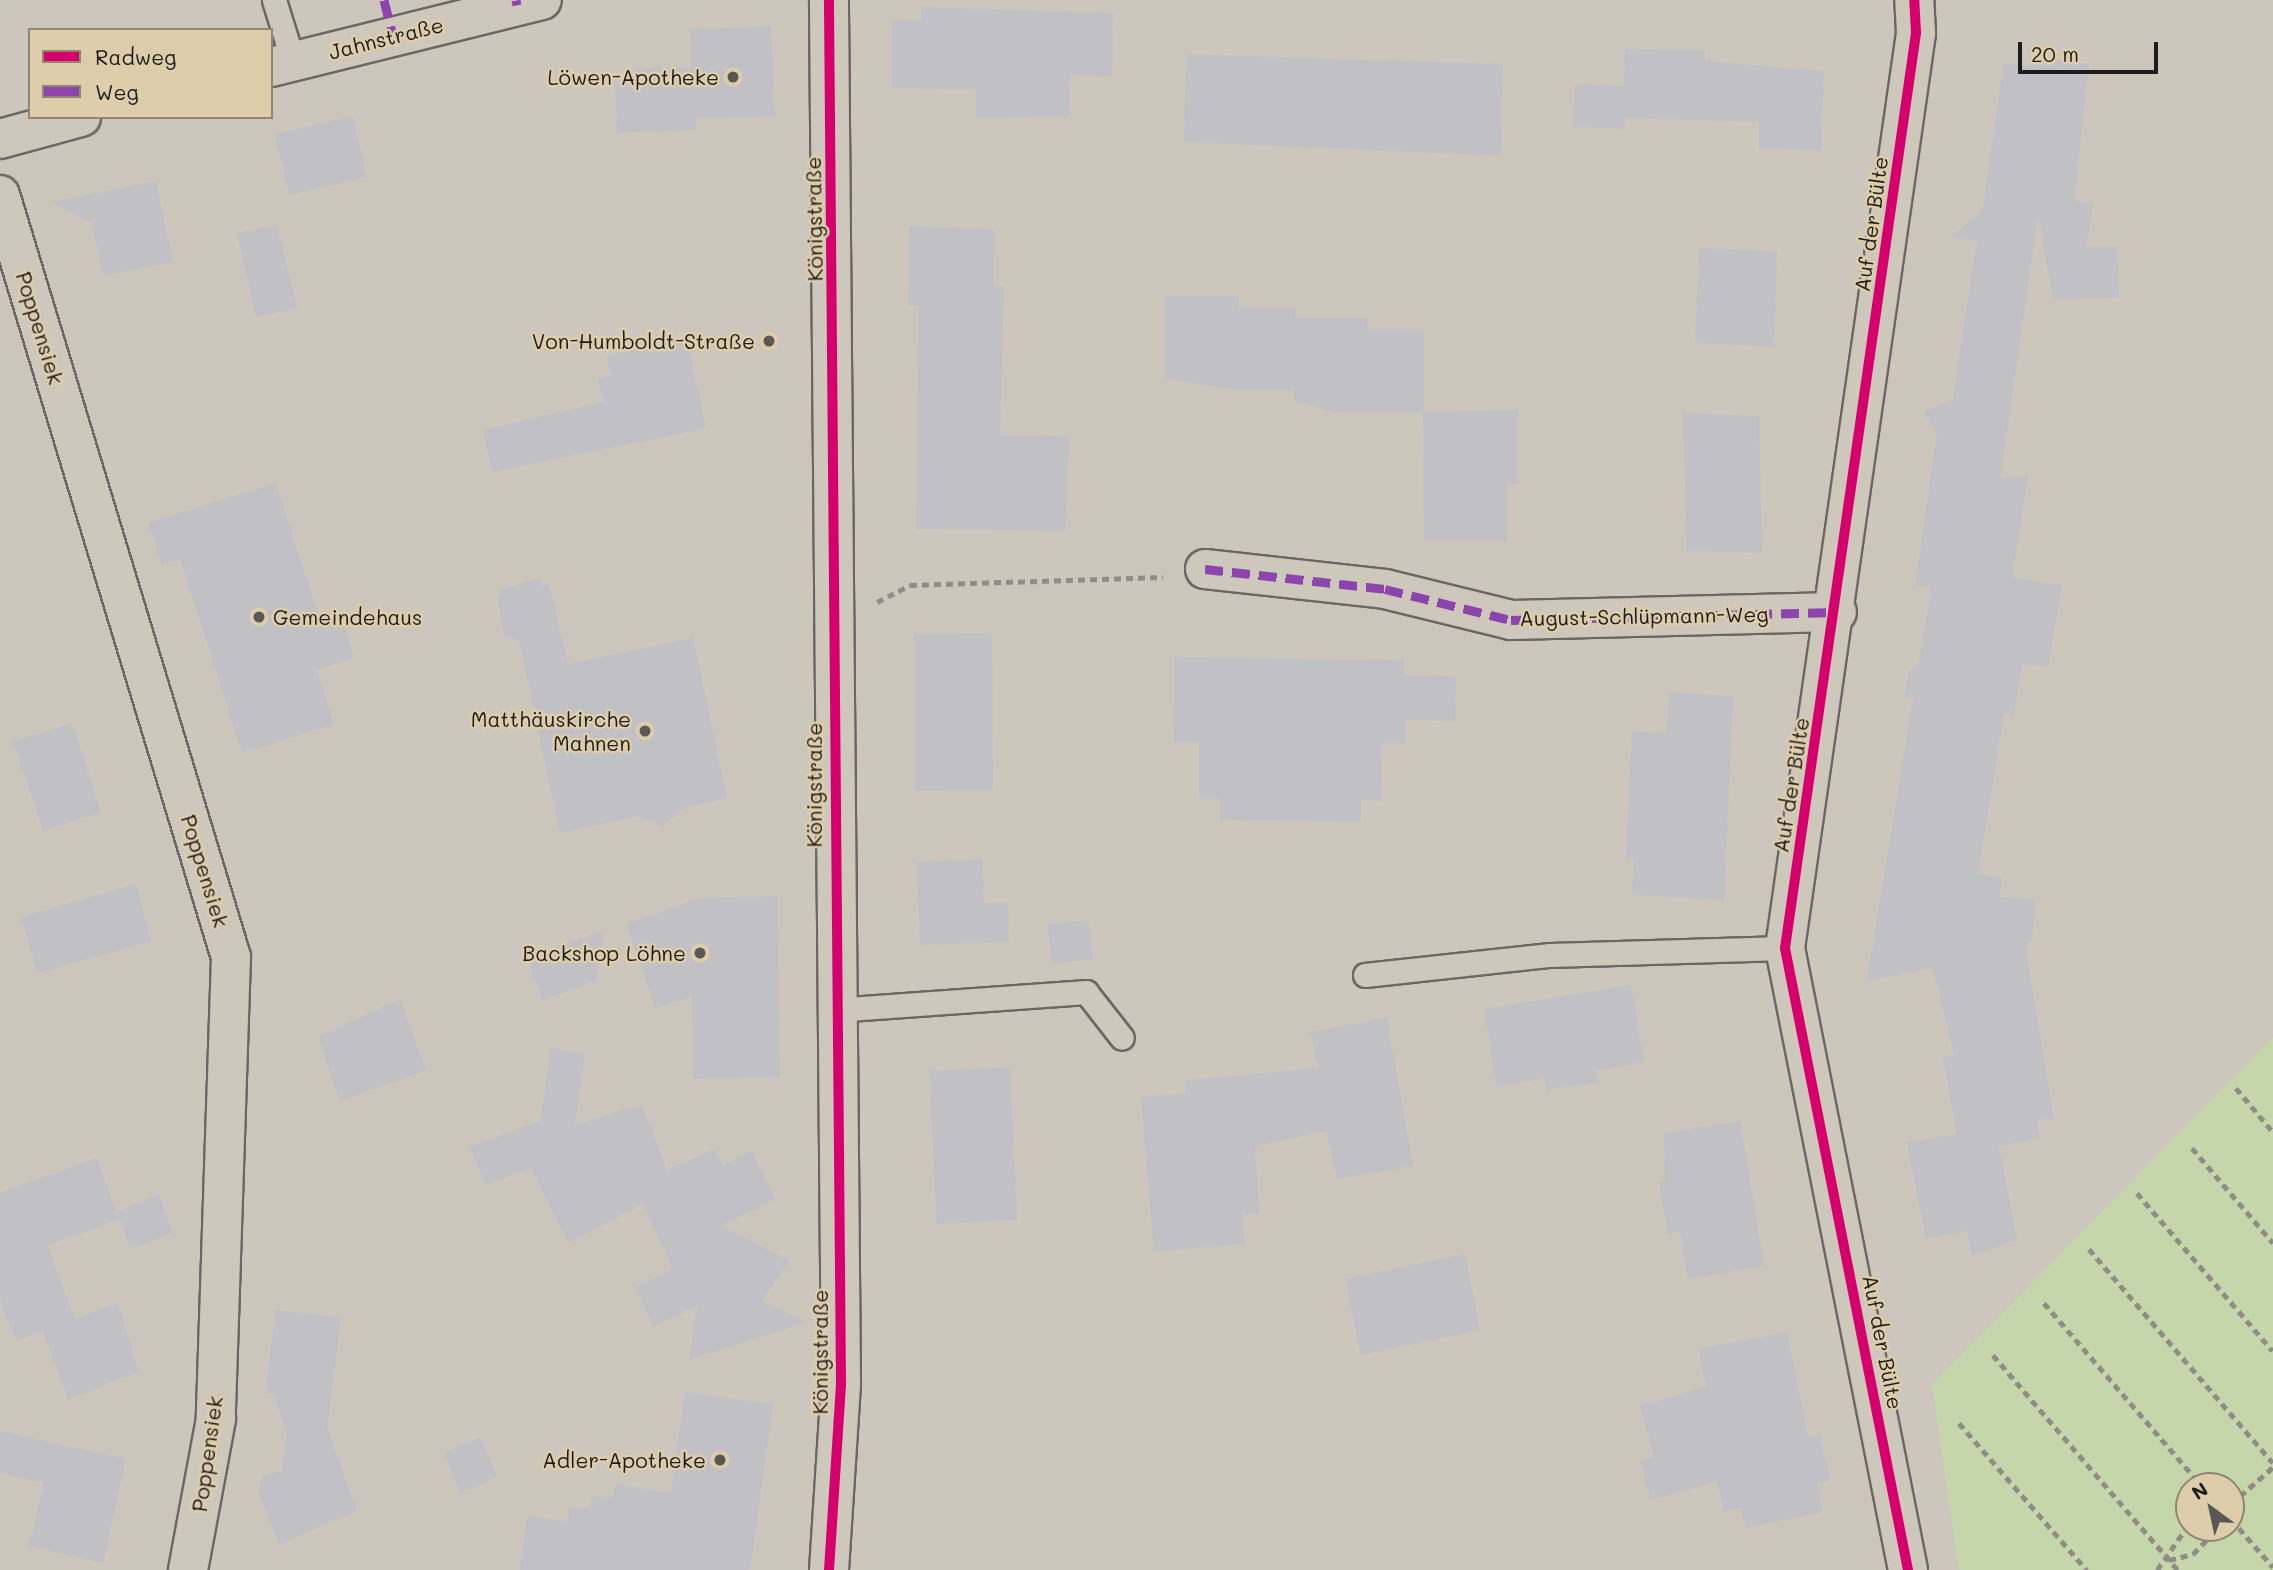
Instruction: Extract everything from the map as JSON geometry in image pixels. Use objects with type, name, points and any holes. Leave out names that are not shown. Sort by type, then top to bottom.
[{"type":"street","name":"Jahnstraße","points":[[282,64],[542,0]]},
{"type":"street","name":"Königstraße","points":[[829,1570],[841,1383],[834,1010],[833,608],[837,452],[830,0]]},
{"type":"street","name":"Auf der Bülte","points":[[1908,1570],[1785,948],[1837,612],[1916,33],[1914,0]]},
{"type":"street","points":[[0,139],[74,119]]},
{"type":"street","name":"Poppensiek","points":[[0,195],[231,957],[216,1419],[188,1570]]},
{"type":"street","name":"August-Schlüpmann-Weg","points":[[1205,569],[1385,589],[1511,620],[1837,612]]},
{"type":"lane","points":[[274,0],[282,64]]},
{"type":"lane","points":[[1364,975],[1550,955],[1785,948]]},
{"type":"lane","points":[[834,1010],[1086,992],[1122,1038]]},
{"type":"path","points":[[833,608],[890,601],[910,584],[1136,582],[1205,569]]},
{"type":"path","points":[[2236,1088],[2273,1132]]},
{"type":"path","points":[[2192,1148],[2273,1243]]},
{"type":"path","points":[[2137,1193],[2273,1351]]},
{"type":"path","points":[[2089,1249],[2273,1465],[2245,1491]]},
{"type":"path","points":[[2043,1303],[2190,1472]]},
{"type":"path","points":[[1993,1355],[2178,1570]]},
{"type":"path","points":[[1959,1423],[2087,1570]]},
{"type":"path","points":[[2245,1535],[2273,1567]]},
{"type":"path","points":[[2157,1570],[2169,1560],[2179,1542]]},
{"type":"path","points":[[2169,1560],[2193,1554],[2205,1542]]},
{"type":"green space","points":[[2273,1037],[2273,1570],[1959,1570],[1932,1385]]},
{"type":"building","points":[[921,7],[1113,13],[1112,77],[1070,75],[1069,117],[976,118],[976,90],[892,88],[892,21],[921,20]]},
{"type":"building","points":[[771,26],[775,117],[696,118],[696,130],[617,133],[615,77],[636,76],[636,69],[692,67],[690,29]]},
{"type":"building","points":[[1625,49],[1705,50],[1705,61],[1824,71],[1821,150],[1759,149],[1759,122],[1625,118],[1624,129],[1574,127],[1575,84],[1624,86]]},
{"type":"building","points":[[1186,54],[1503,64],[1501,156],[1184,142]]},
{"type":"building","points":[[2030,56],[2089,64],[2074,201],[2093,204],[2086,247],[2118,247],[2119,298],[2053,299],[2038,214],[2000,479],[2028,475],[2012,577],[2062,585],[2048,667],[2022,664],[2014,714],[2004,713],[1978,874],[2002,878],[1999,897],[2035,899],[2032,940],[2025,945],[2054,1119],[2037,1120],[2040,1138],[1999,1146],[2017,1240],[1972,1256],[1967,1231],[1926,1238],[1907,1143],[1957,1134],[1943,1058],[1954,1056],[1933,968],[1867,981],[1913,699],[1904,697],[1909,672],[1919,664],[1931,588],[1915,586],[1937,431],[1923,412],[1953,400],[1977,241],[1951,237],[1982,212],[2004,63],[2029,66]]},
{"type":"building","points":[[353,116],[367,177],[289,195],[275,134]]},
{"type":"building","points":[[156,181],[173,262],[103,276],[92,223],[52,202]]},
{"type":"building","points":[[277,225],[297,308],[256,317],[237,233]]},
{"type":"building","points":[[910,226],[994,229],[993,287],[1004,287],[1000,435],[1069,436],[1065,531],[916,529],[919,306],[908,305]]},
{"type":"building","points":[[1699,248],[1777,251],[1774,347],[1695,343]]},
{"type":"building","points":[[1165,296],[1239,296],[1239,307],[1295,307],[1295,318],[1368,318],[1367,329],[1424,329],[1424,411],[1518,410],[1518,484],[1507,484],[1507,541],[1424,541],[1423,413],[1340,413],[1294,401],[1294,390],[1237,390],[1165,379]]},
{"type":"building","points":[[687,339],[706,428],[492,472],[483,430],[603,402],[598,379],[611,376],[606,356]]},
{"type":"building","points":[[1683,413],[1759,416],[1762,553],[1687,551]]},
{"type":"building","points":[[276,483],[322,627],[342,621],[354,658],[317,670],[334,724],[242,753],[180,559],[162,565],[148,523]]},
{"type":"building","name":"Matthäuskirche Mahnen","points":[[540,579],[542,586],[549,584],[568,664],[693,638],[727,798],[686,807],[662,826],[639,816],[560,833],[519,640],[505,637],[497,597],[501,589]]},
{"type":"building","points":[[992,633],[993,790],[914,791],[914,634]]},
{"type":"building","points":[[1175,657],[1404,660],[1404,675],[1456,676],[1455,721],[1405,720],[1405,744],[1382,743],[1381,801],[1361,800],[1361,822],[1220,820],[1220,799],[1199,799],[1199,742],[1174,742]]},
{"type":"building","points":[[1669,692],[1733,696],[1724,900],[1632,895],[1634,859],[1626,858],[1632,731],[1667,733]]},
{"type":"building","points":[[72,723],[101,812],[43,831],[13,742]]},
{"type":"building","points":[[982,859],[984,903],[1008,902],[1009,942],[920,945],[917,862]]},
{"type":"building","points":[[136,884],[151,941],[37,973],[21,917]]},
{"type":"building","points":[[777,896],[780,1077],[693,1079],[692,996],[656,1009],[626,924],[700,898]]},
{"type":"building","points":[[1088,920],[1093,959],[1052,964],[1048,924]]},
{"type":"building","points":[[603,931],[596,981],[542,1000],[527,957]]},
{"type":"building","points":[[1631,985],[1644,1062],[1597,1071],[1599,1082],[1547,1090],[1544,1078],[1497,1087],[1484,1009]]},
{"type":"building","points":[[400,999],[426,1070],[340,1101],[318,1037]]},
{"type":"building","points":[[1387,1018],[1413,1166],[1337,1179],[1326,1131],[1255,1146],[1259,1213],[1242,1214],[1245,1244],[1154,1252],[1141,1097],[1186,1093],[1185,1080],[1319,1068],[1310,1032]]},
{"type":"building","points":[[551,1048],[585,1054],[575,1124],[642,1105],[667,1170],[714,1149],[722,1165],[752,1151],[775,1200],[721,1225],[790,1261],[761,1301],[807,1322],[689,1360],[697,1306],[653,1326],[635,1287],[673,1269],[643,1204],[568,1243],[531,1168],[485,1185],[470,1147],[540,1121]]},
{"type":"building","points":[[1010,1067],[1017,1220],[937,1224],[929,1071]]},
{"type":"building","points":[[1740,1121],[1764,1266],[1688,1279],[1680,1232],[1668,1234],[1659,1183],[1665,1182],[1664,1133]]},
{"type":"building","points":[[97,1158],[119,1220],[47,1245],[75,1319],[118,1303],[139,1372],[68,1399],[43,1331],[16,1341],[0,1300],[0,1193]]},
{"type":"building","points":[[159,1195],[173,1233],[130,1249],[117,1211]]},
{"type":"building","points":[[1465,1254],[1480,1330],[1361,1355],[1345,1279]]},
{"type":"building","points":[[276,1310],[341,1317],[327,1428],[357,1511],[279,1544],[259,1494],[261,1477],[282,1470],[287,1433],[273,1394],[265,1393]]},
{"type":"building","points":[[1787,1332],[1808,1437],[1820,1435],[1830,1480],[1817,1483],[1823,1512],[1745,1528],[1741,1508],[1724,1511],[1717,1481],[1651,1500],[1640,1462],[1654,1457],[1640,1406],[1706,1387],[1699,1349]]},
{"type":"building","points":[[685,1392],[773,1404],[750,1570],[520,1570],[527,1516],[568,1521],[570,1507],[591,1509],[592,1496],[613,1498],[615,1484],[671,1493]]},
{"type":"building","points":[[0,1431],[126,1459],[103,1563],[29,1546],[44,1483],[0,1473]]},
{"type":"building","points":[[480,1437],[497,1477],[460,1493],[444,1453]]},
{"type":"marked path","points":[[384,0],[393,35]]},
{"type":"marked path","points":[[516,0],[517,5]]},
{"type":"marked path","points":[[1205,569],[1385,589],[1511,620],[1837,612]]},
{"type":"cycle path","points":[[829,0],[841,1383],[829,1570]]},
{"type":"cycle path","points":[[1908,1570],[1785,948],[1916,33],[1914,0]]},
{"type":"place","name":"Löwen-Apotheke","points":[[733,77]]},
{"type":"place","name":"Von-Humboldt-Straße","points":[[769,341]]},
{"type":"place","name":"Gemeindehaus","points":[[259,617]]},
{"type":"place","name":"Matthäuskirche Mahnen","points":[[645,731]]},
{"type":"place","name":"Backshop Löhne","points":[[700,953]]},
{"type":"place","name":"Adler-Apotheke","points":[[720,1460]]}]
